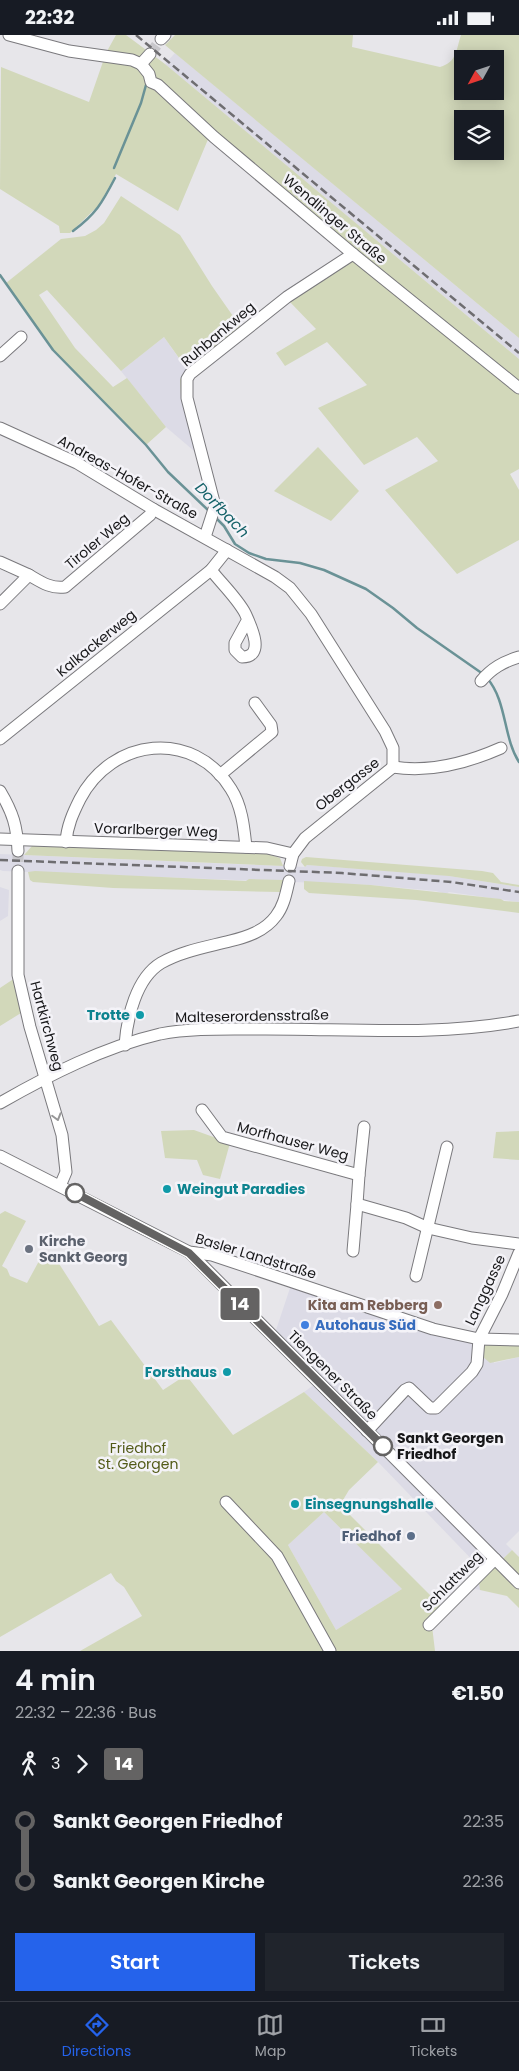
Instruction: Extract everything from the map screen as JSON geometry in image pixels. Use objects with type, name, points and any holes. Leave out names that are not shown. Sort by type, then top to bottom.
[{"type":"street","points":[[9,35],[69,51],[132,60],[141,64],[150,54]]},
{"type":"street","name":"Wendlinger Straße","points":[[141,64],[152,83],[158,85],[214,137],[353,254],[518,384]]},
{"type":"street","name":"Ruhbankweg","points":[[204,537],[213,515],[204,458],[187,398],[187,379],[190,374],[288,297],[353,254]]},
{"type":"street","points":[[0,357],[21,337]]},
{"type":"street","name":"Andreas-Hofer-Straße","points":[[0,428],[77,463],[153,509],[275,577],[301,600],[385,731],[394,755],[393,767]]},
{"type":"street","name":"Tiroler Weg","points":[[0,562],[42,583],[56,588],[66,587],[150,515],[153,509]]},
{"type":"street","name":"Kalkackerweg","points":[[0,739],[211,570],[228,550]]},
{"type":"street","points":[[211,570],[244,613],[247,621]]},
{"type":"street","points":[[0,604],[29,575]]},
{"type":"street","points":[[484,678],[503,663],[519,657]]},
{"type":"street","points":[[220,775],[272,732],[271,725],[255,703]]},
{"type":"street","points":[[66,842],[66,831],[86,787],[103,769],[130,753],[140,749],[156,747],[179,749],[198,758],[220,775],[236,798],[244,828],[246,847]]},
{"type":"street","name":"Obergasse","points":[[290,866],[293,854],[305,838],[393,767],[413,769],[456,764],[501,748]]},
{"type":"street","points":[[0,791],[13,815],[18,839],[18,851]]},
{"type":"street","name":"Vorarlberger Weg","points":[[0,839],[246,847],[284,851],[293,854]]},
{"type":"street","name":"Hartkirchweg","points":[[18,871],[18,975],[30,1027],[46,1078],[64,1148],[66,1171],[60,1186]]},
{"type":"street","points":[[125,1045],[130,1014],[141,986],[150,972],[160,963],[182,954],[242,939],[261,930],[276,917],[283,905],[289,881]]},
{"type":"street","name":"Malteserordensstraße","points":[[0,1103],[46,1078],[125,1045],[161,1034],[181,1031],[291,1028],[435,1030],[498,1025],[519,1021]]},
{"type":"street","name":"Morfhauser Weg","points":[[202,1110],[222,1137],[359,1175]]},
{"type":"street","name":"Morfhauser Weg","points":[[353,1251],[364,1127]]},
{"type":"street","points":[[416,1276],[447,1147]]},
{"type":"street","name":"Basler Landstraße","points":[[0,1156],[189,1253],[212,1255],[404,1320],[479,1339],[519,1340]]},
{"type":"street","points":[[357,1204],[406,1218],[428,1228],[472,1238],[519,1244]]},
{"type":"street","name":"Tiengener Straße","points":[[189,1253],[519,1583]]},
{"type":"street","name":"Langgasse","points":[[479,1339],[502,1294],[519,1253]]},
{"type":"street","points":[[367,1431],[409,1388],[430,1409],[436,1408],[472,1372],[477,1364],[479,1339]]},
{"type":"street","points":[[226,1501],[277,1556],[330,1651]]},
{"type":"street","name":"Schlattweg","points":[[429,1625],[495,1559]]},
{"type":"shaded area","points":[[175,53],[519,338],[519,359],[165,64]]},
{"type":"shaded area","points":[[164,337],[189,373],[200,456],[166,427],[121,371]]},
{"type":"shaded area","points":[[0,854],[305,867],[307,865],[443,875],[519,887],[519,902],[449,892],[446,894],[436,891],[371,885],[3,871],[0,870]]},
{"type":"shaded area","points":[[0,887],[9,890],[8,916],[0,921]]},
{"type":"shaded area","points":[[291,1285],[487,1344],[494,1363],[519,1357],[519,1531],[506,1544],[512,1550],[480,1582],[480,1590],[475,1589],[459,1600],[480,1568],[378,1462],[304,1392],[322,1379],[275,1333]]},
{"type":"shaded area","points":[[324,1512],[402,1589],[336,1630],[288,1545]]},
{"type":"green space","points":[[116,35],[126,35],[165,64],[519,359],[519,469],[510,474],[519,490],[519,540],[457,574],[385,490],[438,461],[417,437],[364,465],[318,408],[367,385],[327,342],[285,366],[276,353],[316,329],[289,301],[193,375],[181,396],[180,379],[189,372],[164,337],[121,371],[47,290],[39,295],[75,348],[113,387],[127,378],[166,427],[146,445],[53,350],[6,283],[61,239],[85,236],[96,230],[104,223],[121,196],[180,235],[242,329],[343,256],[345,249],[209,137],[178,211],[116,174],[99,205],[70,233],[60,233],[59,226],[0,189],[1,67],[89,102],[106,53]]},
{"type":"green space","points":[[175,35],[353,35],[352,47],[440,67],[446,65],[454,57],[454,100],[504,100],[504,50],[457,50],[461,35],[519,35],[519,338],[165,45]]},
{"type":"green space","points":[[318,447],[359,491],[331,521],[274,491]]},
{"type":"green space","points":[[32,846],[267,854],[280,858],[283,866],[24,855]]},
{"type":"green space","points":[[306,857],[482,871],[493,873],[501,882],[519,885],[519,887],[449,876],[307,865],[305,867],[301,862]]},
{"type":"green space","points":[[28,872],[246,881],[249,879],[284,880],[283,889],[280,892],[113,888],[33,882],[30,880]]},
{"type":"green space","points":[[304,881],[371,885],[501,899],[519,902],[519,913],[416,900],[309,893],[304,889]]},
{"type":"green space","points":[[15,978],[21,1013],[0,1026],[0,988]]},
{"type":"green space","points":[[194,1130],[230,1143],[220,1179],[203,1175],[197,1160],[165,1158],[161,1131]]},
{"type":"green space","points":[[519,1131],[519,1160],[493,1158],[496,1132]]},
{"type":"green space","name":"Friedhof St. Georgen","points":[[5,1211],[26,1221],[2,1266],[7,1269],[10,1276],[27,1283],[45,1250],[56,1259],[99,1326],[111,1320],[163,1390],[186,1375],[233,1435],[304,1392],[378,1462],[349,1490],[340,1505],[443,1608],[432,1626],[435,1651],[80,1651],[142,1616],[124,1587],[116,1581],[111,1573],[0,1637],[0,1214]],"holes":[[[324,1512],[402,1589],[336,1630],[288,1545]]]},
{"type":"green space","points":[[487,1344],[519,1344],[519,1357],[490,1363],[482,1356],[482,1348]]},
{"type":"green space","points":[[512,1550],[519,1557],[519,1608],[507,1596],[480,1590],[479,1582]]},
{"type":"waterway","points":[[114,168],[141,103],[146,85]]},
{"type":"waterway","points":[[73,231],[98,207],[115,178]]},
{"type":"waterway","name":"Dorfbach","points":[[0,275],[53,350],[146,445],[168,472],[209,511]]},
{"type":"waterway","name":"Dorfbach","points":[[214,516],[224,526],[235,544],[249,553],[266,559],[300,563],[324,570],[366,589],[417,628],[483,674]]},
{"type":"waterway","name":"Dorfbach","points":[[487,678],[498,697],[510,742],[519,762]]},
{"type":"tunnel","points":[[150,54],[161,39]]},
{"type":"tunnel","points":[[18,851],[18,871]]},
{"type":"railway","points":[[136,35],[519,353]]},
{"type":"railway","points":[[0,860],[342,873],[451,882],[519,892]]},
{"type":"bus line","name":"14","points":[[75,1193],[176,1244],[189,1253],[383,1446]]},
{"type":"place","name":"Trotte","points":[[140,1015]]},
{"type":"place","name":"Weingut Paradies","points":[[167,1189]]},
{"type":"place","name":"Kirche Sankt Georg","points":[[29,1249]]},
{"type":"place","name":"Kita am Rebberg","points":[[438,1305]]},
{"type":"place","name":"Autohaus Süd","points":[[305,1325]]},
{"type":"place","name":"Forsthaus","points":[[227,1372]]},
{"type":"place","name":"Sankt Georgen Friedhof","points":[[383,1446]]},
{"type":"place","name":"Einsegnungshalle","points":[[295,1504]]},
{"type":"place","name":"Friedhof","points":[[411,1536]]}]
